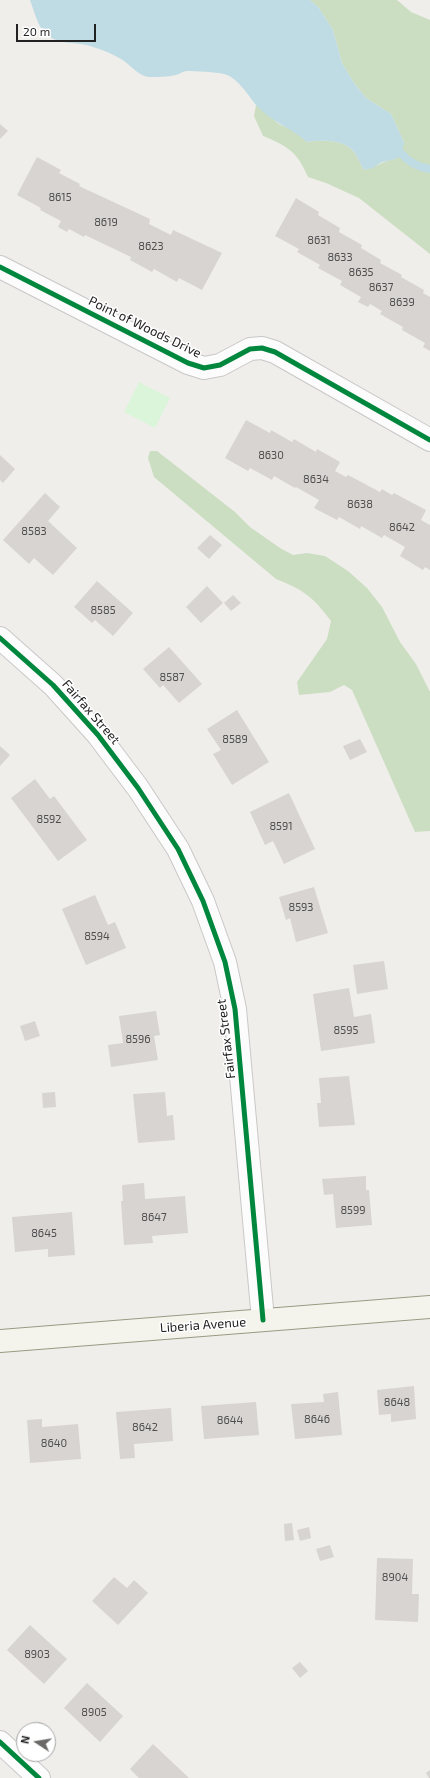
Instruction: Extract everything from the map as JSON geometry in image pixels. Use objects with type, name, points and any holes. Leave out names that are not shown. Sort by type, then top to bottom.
[{"type":"main road","name":"Liberia Avenue","points":[[0,1341],[430,1307]]},
{"type":"street","name":"Point of Woods Drive","points":[[0,267],[188,363],[204,368],[220,366],[250,349],[262,348],[275,352],[430,440]]},
{"type":"street","name":"Fairfax Street","points":[[0,638],[53,685],[98,735],[138,788],[178,849],[203,901],[225,962],[235,1009],[263,1320]]},
{"type":"street","points":[[0,1742],[39,1778]]},
{"type":"green space","points":[[310,0],[397,0],[411,12],[430,20],[430,254],[359,198],[326,183],[308,177],[300,161],[290,150],[263,136],[254,116],[256,105],[279,124],[296,132],[307,142],[332,141],[349,147],[356,155],[364,170],[396,159],[404,142],[391,114],[366,98],[354,83],[342,63],[333,30],[319,8]]},
{"type":"green space","points":[[139,382],[170,398],[155,428],[124,412]]},
{"type":"green space","points":[[150,451],[157,451],[235,512],[250,527],[280,548],[293,555],[307,553],[325,556],[348,571],[367,588],[382,607],[400,642],[416,664],[430,692],[430,831],[415,832],[352,690],[344,685],[330,692],[299,695],[297,682],[327,639],[331,621],[319,606],[307,595],[276,579],[154,477],[148,458]]},
{"type":"water","points":[[30,0],[310,0],[319,8],[333,30],[342,63],[354,83],[366,98],[391,114],[404,142],[402,154],[396,159],[382,162],[373,168],[364,170],[353,151],[344,144],[332,141],[307,142],[268,116],[256,105],[238,82],[229,76],[200,71],[184,71],[176,75],[149,77],[141,74],[121,59],[108,52],[87,45],[55,40],[42,30]]},
{"type":"building","points":[[0,124],[8,131],[0,139]]},
{"type":"building","points":[[37,157],[61,170],[59,173],[80,184],[79,186],[150,219],[149,224],[171,235],[173,230],[222,253],[202,290],[179,278],[177,282],[154,269],[152,272],[130,260],[131,257],[85,235],[84,237],[69,229],[67,232],[58,227],[61,221],[40,210],[41,208],[17,195]]},
{"type":"building","points":[[296,198],[319,212],[318,215],[340,228],[339,232],[362,245],[361,248],[381,260],[380,263],[402,275],[401,277],[424,290],[423,293],[430,297],[430,351],[423,347],[425,343],[402,330],[403,327],[380,314],[382,311],[370,304],[368,307],[358,302],[361,297],[340,285],[342,281],[318,268],[320,265],[297,252],[299,249],[275,236]]},
{"type":"building","points":[[246,420],[270,433],[271,430],[292,442],[294,439],[316,452],[317,449],[340,462],[335,471],[346,477],[348,475],[380,492],[382,489],[392,495],[394,493],[426,510],[421,520],[430,525],[430,570],[425,567],[423,570],[400,556],[405,547],[384,535],[382,538],[361,526],[360,529],[339,517],[337,520],[314,508],[319,500],[296,487],[295,488],[274,476],[272,480],[250,468],[248,471],[225,458]]},
{"type":"building","points":[[0,455],[15,469],[3,483],[0,480]]},
{"type":"building","points":[[45,493],[60,507],[48,521],[77,548],[53,575],[34,558],[29,564],[3,540]]},
{"type":"building","points":[[210,535],[222,545],[209,559],[197,548]]},
{"type":"building","points":[[97,581],[133,613],[113,636],[95,620],[92,623],[74,607]]},
{"type":"building","points":[[207,586],[223,603],[201,623],[186,607]]},
{"type":"building","points":[[233,595],[241,603],[231,611],[224,603]]},
{"type":"building","points":[[169,647],[202,684],[179,703],[163,685],[160,688],[143,669]]},
{"type":"building","points":[[237,710],[269,762],[232,785],[213,754],[221,750],[207,729]]},
{"type":"building","points":[[360,739],[367,752],[350,760],[343,746]]},
{"type":"building","points":[[0,746],[10,755],[0,766]]},
{"type":"building","points":[[35,779],[50,799],[54,796],[87,840],[58,861],[11,798]]},
{"type":"building","points":[[289,793],[315,849],[284,864],[273,841],[265,845],[250,812]]},
{"type":"building","points":[[314,887],[328,933],[296,942],[290,918],[286,920],[279,897]]},
{"type":"building","points":[[95,895],[108,925],[115,922],[126,948],[86,965],[62,909]]},
{"type":"building","points":[[384,961],[388,989],[357,994],[353,965]]},
{"type":"building","points":[[349,988],[354,1017],[371,1014],[375,1043],[321,1051],[313,994]]},
{"type":"building","points":[[156,1011],[160,1035],[154,1036],[158,1060],[111,1067],[108,1045],[123,1043],[119,1016]]},
{"type":"building","points":[[35,1021],[40,1036],[25,1041],[20,1026]]},
{"type":"building","points":[[349,1076],[355,1125],[319,1127],[317,1103],[321,1103],[319,1078]]},
{"type":"building","points":[[55,1092],[56,1107],[43,1108],[42,1093]]},
{"type":"building","points":[[165,1092],[167,1116],[173,1115],[175,1140],[138,1143],[133,1094]]},
{"type":"building","points":[[366,1176],[366,1190],[369,1190],[372,1225],[336,1228],[333,1194],[324,1195],[322,1179]]},
{"type":"building","points":[[144,1183],[145,1199],[185,1196],[188,1233],[152,1236],[153,1243],[124,1245],[121,1201],[123,1201],[122,1185]]},
{"type":"building","points":[[72,1212],[75,1255],[48,1257],[48,1249],[15,1252],[12,1217]]},
{"type":"building","points":[[414,1386],[416,1419],[391,1422],[391,1414],[379,1415],[377,1390]]},
{"type":"building","points":[[338,1392],[342,1435],[295,1439],[291,1404],[324,1402],[323,1394]]},
{"type":"building","points":[[256,1402],[259,1435],[204,1439],[201,1406]]},
{"type":"building","points":[[171,1408],[173,1441],[134,1444],[135,1458],[120,1459],[116,1412]]},
{"type":"building","points":[[42,1419],[42,1427],[78,1424],[81,1459],[30,1463],[27,1420]]},
{"type":"building","points":[[292,1523],[294,1540],[285,1541],[284,1524]]},
{"type":"building","points":[[309,1527],[311,1538],[300,1541],[297,1530]]},
{"type":"building","points":[[330,1545],[334,1557],[320,1561],[316,1549]]},
{"type":"building","points":[[377,1558],[413,1559],[412,1594],[419,1594],[418,1622],[375,1620]]},
{"type":"building","points":[[114,1577],[127,1588],[134,1580],[148,1593],[118,1625],[92,1601]]},
{"type":"building","points":[[30,1625],[67,1659],[44,1684],[7,1650]]},
{"type":"building","points":[[300,1662],[308,1671],[300,1678],[292,1668]]},
{"type":"building","points":[[87,1683],[123,1716],[100,1742],[64,1708]]},
{"type":"building","points":[[153,1744],[189,1778],[139,1778],[130,1769]]},
{"type":"building","points":[[430,1770],[430,1778],[429,1778],[426,1773]]},
{"type":"waterway","points":[[402,154],[414,164],[430,169]]},
{"type":"cycle path","points":[[0,267],[188,363],[204,368],[220,365],[250,349],[262,348],[275,352],[430,440]]},
{"type":"cycle path","points":[[0,638],[53,685],[98,735],[138,788],[178,849],[203,901],[225,962],[235,1009],[263,1320]]},
{"type":"cycle path","points":[[0,1742],[39,1778]]}]
